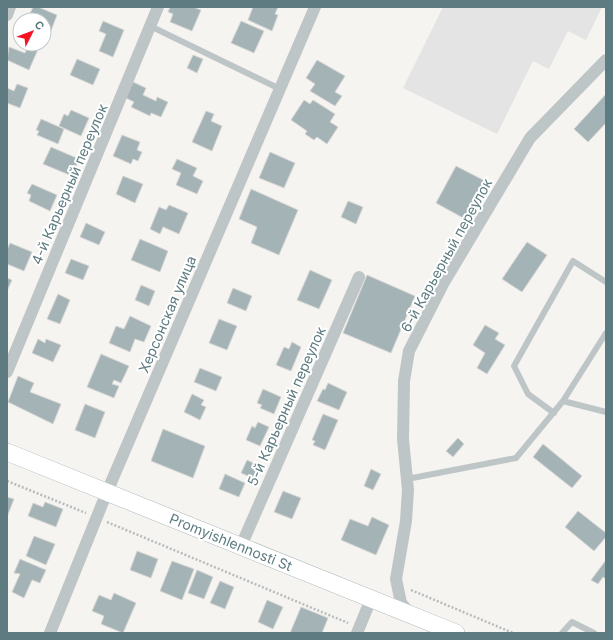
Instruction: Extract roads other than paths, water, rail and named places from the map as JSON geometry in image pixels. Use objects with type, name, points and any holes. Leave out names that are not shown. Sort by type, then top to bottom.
[{"type":"main road","name":"Promyishlennosti St","points":[[7,452],[456,633]]},
{"type":"street","points":[[7,15],[10,7]]},
{"type":"street","name":"4-й Карьерный переулок","points":[[7,372],[158,7]]},
{"type":"street","name":"Херсонская улица","points":[[50,633],[107,492],[315,7]]},
{"type":"street","name":"6-й Карьерный переулок","points":[[411,615],[401,603],[396,579],[406,520],[407,479],[403,439],[404,381],[409,351],[443,284],[530,138],[606,60]]},
{"type":"street","name":"5-й Карьерный переулок","points":[[241,546],[359,277]]},
{"type":"street","points":[[358,631],[371,599]]},
{"type":"lane","points":[[150,26],[280,89]]},
{"type":"lane","points":[[554,413],[528,394],[514,366],[573,260],[606,282]]},
{"type":"lane","points":[[407,479],[516,458],[563,401],[606,333]]},
{"type":"lane","points":[[563,401],[606,412]]},
{"type":"lane","points":[[562,633],[572,622],[594,633]]}]
